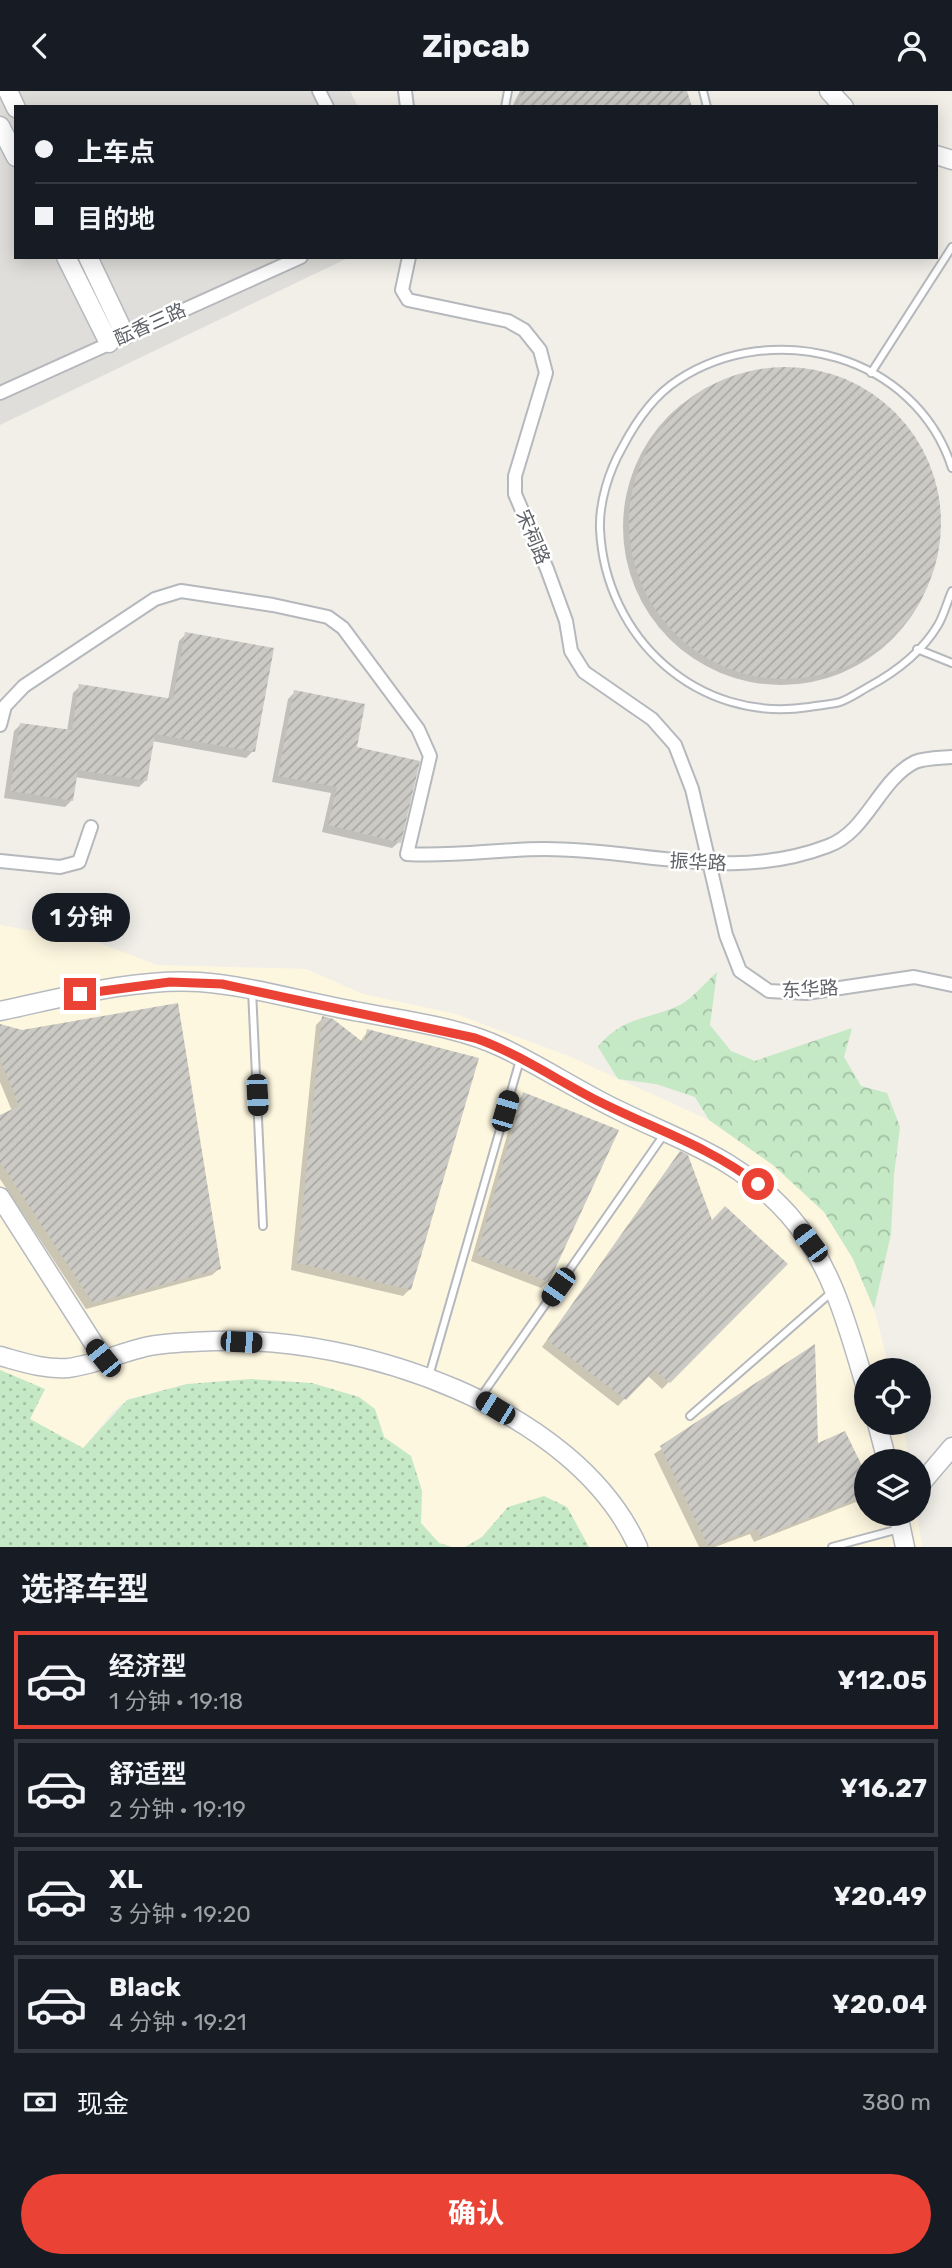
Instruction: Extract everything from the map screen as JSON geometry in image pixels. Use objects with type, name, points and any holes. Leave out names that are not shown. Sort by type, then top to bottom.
[{"type":"street","points":[[829,91],[842,105]]},
{"type":"street","points":[[0,126],[14,153]]},
{"type":"street","points":[[67,259],[117,339]]},
{"type":"street","points":[[89,259],[117,339]]},
{"type":"street","name":"酝香三路","points":[[0,393],[297,259]]},
{"type":"street","name":"宋祠路","points":[[408,259],[401,290],[408,300],[508,321],[524,330],[540,350],[546,373],[515,476],[515,494],[556,595],[571,652],[584,672],[652,719],[676,745],[692,789],[710,865]]},
{"type":"street","name":"振华路","points":[[0,725],[5,706],[24,686],[155,599],[181,591],[274,605],[328,617],[342,628],[418,729],[430,755],[407,854],[441,856],[546,849],[710,865],[770,862],[831,846],[864,818],[892,781],[916,762],[952,757]]},
{"type":"street","points":[[0,861],[60,867],[79,862],[91,827]]},
{"type":"street","name":"东华路","points":[[710,865],[726,936],[740,971],[769,991],[806,993],[914,977],[952,985]]},
{"type":"street","points":[[0,1011],[80,994],[170,982],[197,982],[251,990],[475,1038],[521,1058],[582,1092],[698,1145],[758,1184],[810,1243],[834,1290],[856,1358]]},
{"type":"street","points":[[0,1197],[103,1358]]},
{"type":"street","points":[[0,1356],[38,1366],[68,1368],[148,1346],[229,1342],[291,1345],[367,1359],[429,1377],[480,1398],[552,1445],[582,1470],[609,1499],[629,1527],[638,1547]]},
{"type":"street","points":[[931,1472],[952,1447]]},
{"type":"street","points":[[901,1526],[905,1547]]},
{"type":"lane","points":[[871,373],[952,247]]},
{"type":"lane","points":[[952,468],[945,445],[906,395],[853,361],[791,347],[729,355],[677,380],[636,420],[610,471],[600,527],[609,584],[634,635],[675,675],[726,702],[783,711],[839,702],[895,673],[937,626],[952,591]]},
{"type":"lane","points":[[917,649],[952,663]]},
{"type":"lane","points":[[251,990],[264,1226]]},
{"type":"lane","points":[[429,1377],[521,1058]]},
{"type":"lane","points":[[480,1398],[666,1132]]},
{"type":"lane","points":[[690,1416],[834,1290]]},
{"type":"lane","points":[[832,1547],[887,1526]]},
{"type":"shaded area","points":[[0,91],[350,91],[357,105],[14,105],[14,259],[346,259],[0,425]]},
{"type":"shaded area","points":[[0,925],[99,943],[157,965],[306,969],[363,994],[456,1014],[566,1055],[709,1120],[773,1165],[824,1212],[853,1259],[874,1309],[887,1358],[854,1358],[854,1435],[905,1435],[907,1449],[854,1449],[854,1526],[919,1526],[922,1547],[589,1547],[567,1507],[508,1507],[482,1537],[465,1547],[452,1547],[439,1543],[421,1523],[422,1491],[411,1456],[384,1437],[375,1409],[187,1384],[127,1400],[112,1412],[83,1449],[30,1419],[45,1389],[0,1370]]},
{"type":"green space","points":[[717,972],[710,1025],[731,1051],[755,1061],[852,1028],[844,1057],[861,1086],[887,1093],[900,1127],[891,1234],[874,1309],[853,1259],[824,1212],[773,1165],[709,1120],[695,1097],[656,1084],[618,1079],[598,1047],[626,1024],[685,1002]]},
{"type":"green space","points":[[0,1370],[45,1389],[30,1419],[83,1448],[127,1400],[187,1384],[251,1379],[312,1383],[359,1397],[375,1409],[384,1437],[411,1456],[422,1491],[421,1523],[439,1543],[452,1547],[0,1547]]},
{"type":"green space","points":[[544,1496],[567,1507],[589,1547],[465,1547],[482,1537],[508,1507]]},
{"type":"building","points":[[522,91],[687,91],[691,105],[518,105]]},
{"type":"building","points":[[770,367],[800,367],[845,378],[872,393],[896,412],[915,436],[930,463],[941,508],[941,538],[930,583],[915,610],[896,634],[872,653],[845,668],[800,679],[770,679],[740,673],[711,661],[686,644],[664,622],[647,597],[635,568],[629,538],[629,508],[635,478],[647,449],[664,424],[686,402],[711,385],[740,373]]},
{"type":"building","points":[[185,632],[274,648],[255,752],[155,734],[147,781],[78,770],[73,801],[10,791],[20,723],[72,730],[79,684],[173,699]]},
{"type":"building","points":[[294,690],[365,704],[357,747],[420,761],[401,843],[328,825],[337,787],[278,776]]},
{"type":"building","points":[[178,1003],[221,1269],[93,1303],[0,1162],[0,1115],[19,1106],[0,1059],[0,1024],[22,1030]]},
{"type":"building","points":[[322,1016],[333,1019],[364,1043],[367,1029],[479,1058],[411,1290],[297,1263]]},
{"type":"building","points":[[523,1092],[619,1130],[549,1282],[477,1255]]},
{"type":"building","points":[[680,1151],[688,1155],[712,1220],[725,1206],[788,1264],[670,1383],[655,1370],[626,1400],[547,1340]]},
{"type":"building","points":[[815,1344],[818,1443],[845,1431],[854,1449],[854,1500],[761,1537],[757,1529],[708,1546],[660,1446]]},
{"type":"route","points":[[80,994],[170,982],[222,984],[475,1038],[502,1048],[622,1112],[698,1145],[733,1165],[758,1184]]}]
